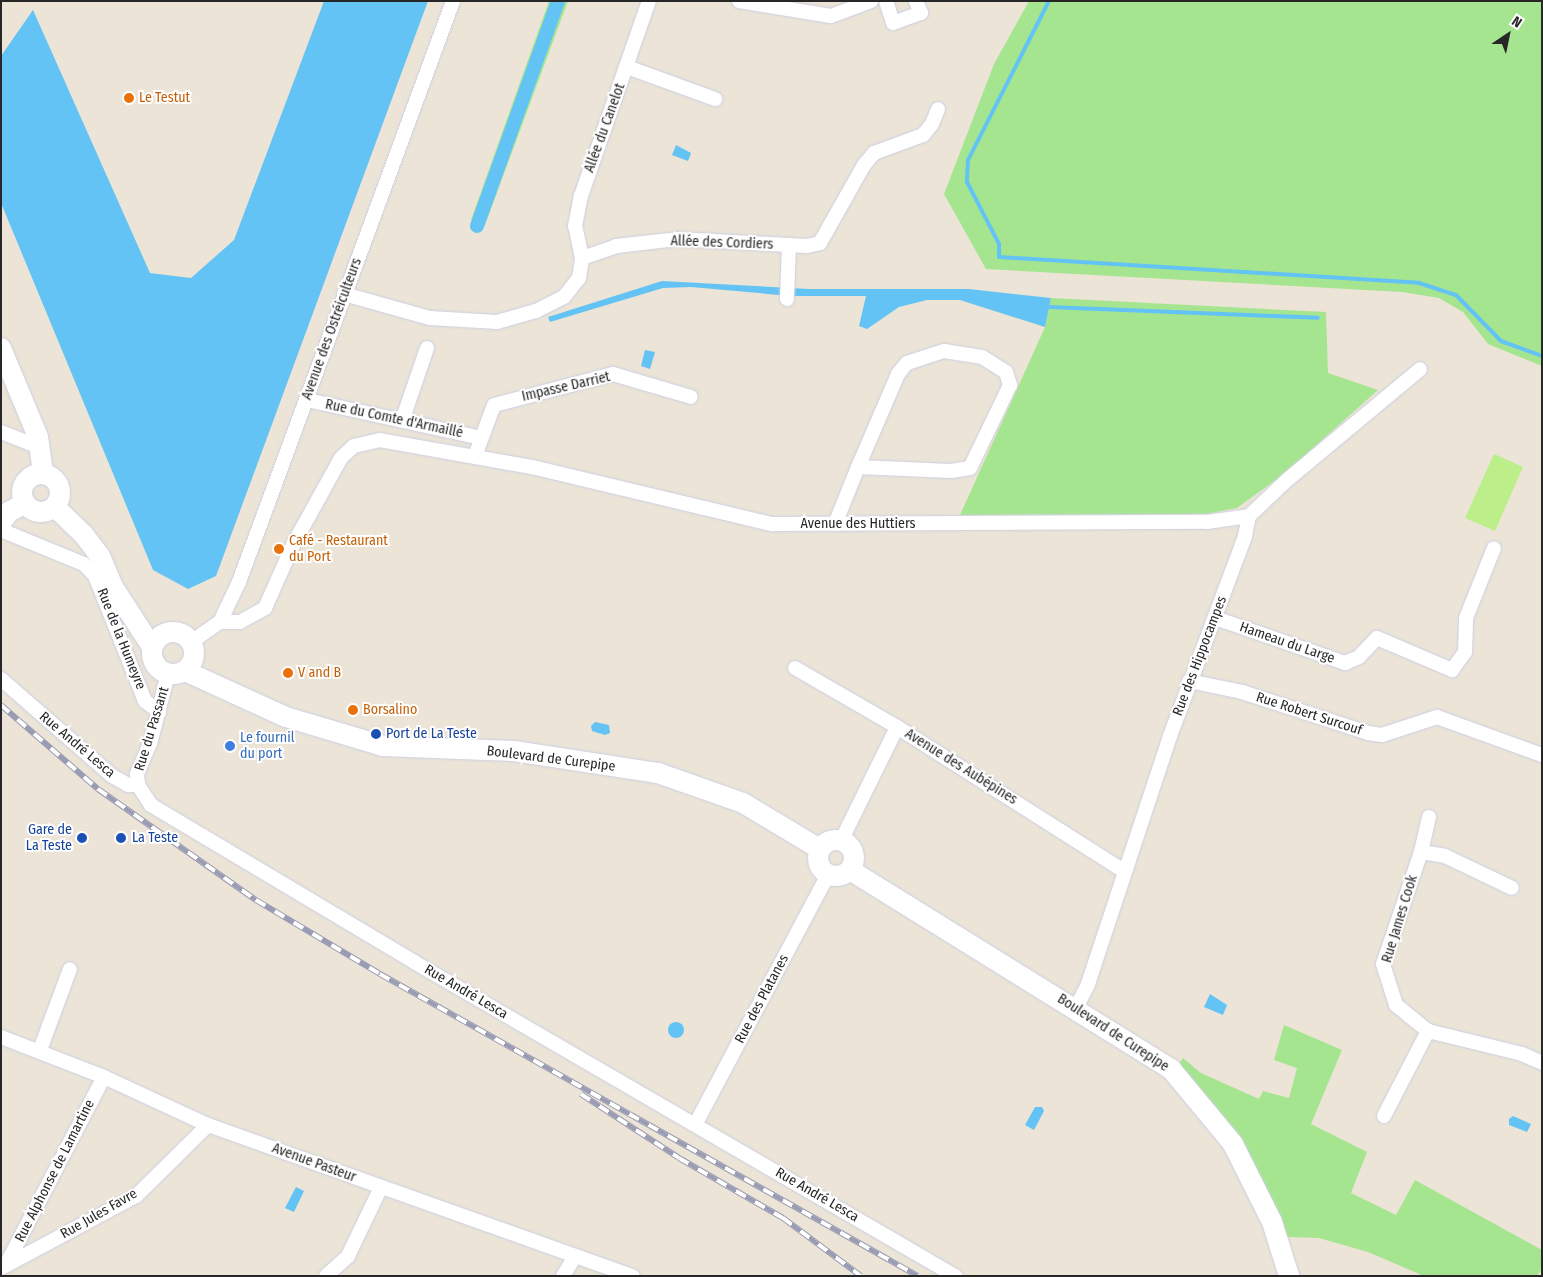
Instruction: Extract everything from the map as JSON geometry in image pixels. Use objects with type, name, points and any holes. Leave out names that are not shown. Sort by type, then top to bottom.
[{"type":"main road","points":[[1,348],[38,438],[43,474]]},
{"type":"main road","points":[[43,474],[58,484],[61,496],[55,507],[39,512],[25,503],[24,485],[31,476],[43,474]]},
{"type":"main road","points":[[1,523],[10,512],[25,503]]},
{"type":"main road","points":[[55,507],[84,535],[100,556],[113,587],[152,647],[157,667],[184,661]]},
{"type":"main road","name":"Boulevard de Curepipe","points":[[131,614],[169,632],[182,634],[184,661],[215,683],[286,717],[383,746],[514,751],[658,773],[743,803],[820,850]]},
{"type":"main road","points":[[152,647],[158,637],[169,632]]},
{"type":"main road","points":[[840,841],[854,852],[850,870],[840,876],[828,875],[818,861],[820,850],[829,842],[840,841]]},
{"type":"main road","name":"Boulevard de Curepipe","points":[[850,870],[1076,1008],[1171,1069],[1233,1144],[1272,1222],[1289,1276]]},
{"type":"street","name":"Avenue des Ostréiculteurs","points":[[220,622],[238,582],[453,1]]},
{"type":"street","name":"Allée du Canelot","points":[[582,258],[575,226],[581,196],[650,1]]},
{"type":"street","points":[[740,1],[831,16],[872,1]]},
{"type":"street","points":[[886,1],[894,23],[921,13],[916,1]]},
{"type":"street","points":[[627,66],[715,99]]},
{"type":"street","name":"Allée des Cordiers","points":[[582,258],[616,246],[677,239],[807,246],[820,243],[864,165],[874,153],[922,135],[932,124],[938,109]]},
{"type":"street","points":[[787,299],[788,245]]},
{"type":"street","points":[[344,294],[430,318],[497,322],[536,311],[564,297],[579,278],[582,258]]},
{"type":"street","points":[[402,421],[427,348]]},
{"type":"street","points":[[835,524],[858,467],[898,374],[907,363],[944,351],[982,357],[1006,372],[1010,385],[970,468],[952,471],[858,467]]},
{"type":"street","name":"Rue des Hippocampes","points":[[1076,1008],[1088,984],[1124,871],[1189,682],[1215,618],[1249,516],[1287,480],[1420,369]]},
{"type":"street","name":"Impasse Darriet","points":[[475,456],[494,405],[613,374],[691,397]]},
{"type":"street","name":"Rue du Comte d'Armaillé","points":[[306,400],[481,438]]},
{"type":"street","points":[[2,431],[39,448]]},
{"type":"street","name":"Avenue des Huttiers","points":[[220,622],[240,622],[265,608],[294,543],[341,458],[354,446],[380,440],[475,456],[772,524],[1207,522],[1249,516]]},
{"type":"street","name":"Rue de la Humeyre","points":[[1,530],[84,564],[95,576],[145,701],[159,712]]},
{"type":"street","name":"Hameau du Large","points":[[1215,618],[1345,663],[1359,657],[1377,638],[1452,670],[1465,652],[1466,618],[1494,548]]},
{"type":"street","points":[[184,661],[220,622]]},
{"type":"street","name":"Rue du Passant","points":[[138,785],[137,774],[159,712],[184,661]]},
{"type":"street","name":"Avenue des Aubépines","points":[[796,668],[898,727],[1124,871]]},
{"type":"street","name":"Rue André Lesca","points":[[1,679],[112,776],[128,785],[138,785],[151,805],[414,962],[696,1123],[955,1276]]},
{"type":"street","name":"Rue Robert Surcouf","points":[[1189,682],[1242,692],[1368,733],[1382,734],[1436,717],[1542,755]]},
{"type":"street","points":[[840,841],[898,727]]},
{"type":"street","name":"Rue James Cook","points":[[1429,817],[1421,852],[1383,964],[1396,1005],[1428,1031],[1522,1054],[1542,1063]]},
{"type":"street","points":[[1421,852],[1445,856],[1512,888]]},
{"type":"street","name":"Rue des Platanes","points":[[696,1123],[828,875]]},
{"type":"street","points":[[40,1050],[70,969]]},
{"type":"street","points":[[1384,1116],[1428,1031]]},
{"type":"street","name":"Avenue Pasteur","points":[[1,1037],[40,1050],[104,1077],[208,1125],[633,1276]]},
{"type":"street","name":"Rue Alphonse de Lamartine","points":[[4,1267],[104,1077]]},
{"type":"street","name":"Rue Jules Favre","points":[[4,1267],[136,1196],[208,1125]]},
{"type":"street","points":[[326,1276],[348,1256],[381,1187]]},
{"type":"street","points":[[564,1276],[575,1256]]},
{"type":"green space","points":[[549,1],[568,1],[485,225],[471,220]]},
{"type":"green space","points":[[1029,1],[1542,1],[1542,366],[1488,344],[1463,312],[1439,298],[1402,292],[986,269],[944,194],[994,64]]},
{"type":"green space","points":[[1051,298],[1326,312],[1328,373],[1378,390],[1285,473],[1237,508],[1206,514],[960,515],[1045,327]]},
{"type":"green space","points":[[1494,454],[1523,467],[1495,531],[1465,518]]},
{"type":"green space","points":[[1284,1025],[1342,1050],[1311,1124],[1367,1152],[1351,1193],[1396,1215],[1415,1180],[1542,1250],[1542,1269],[1537,1276],[1424,1276],[1368,1252],[1319,1238],[1288,1237],[1259,1174],[1226,1123],[1178,1066],[1183,1058],[1201,1073],[1259,1099],[1263,1091],[1289,1098],[1297,1068],[1274,1060]]},
{"type":"water","points":[[324,1],[428,1],[216,576],[188,589],[153,570],[1,203],[1,56],[33,10],[150,273],[191,278],[234,240]]},
{"type":"water","points":[[676,145],[691,153],[688,161],[672,155]]},
{"type":"water","points":[[662,281],[809,289],[969,289],[1051,298],[1045,327],[960,300],[927,300],[899,307],[867,329],[859,326],[866,296],[791,296],[691,287],[663,288],[550,322],[548,317]]},
{"type":"water","points":[[645,350],[655,352],[650,369],[641,366]]},
{"type":"water","points":[[595,722],[609,725],[610,733],[605,735],[592,731],[591,726]]},
{"type":"water","points":[[1210,994],[1227,1005],[1223,1015],[1204,1007]]},
{"type":"water","points":[[676,1022],[682,1024],[684,1030],[682,1036],[676,1038],[670,1036],[668,1030],[670,1024]]},
{"type":"water","points":[[1035,1107],[1042,1107],[1044,1111],[1034,1130],[1025,1125]]},
{"type":"water","points":[[1513,1116],[1531,1124],[1527,1132],[1509,1125],[1509,1119]]},
{"type":"water","points":[[296,1187],[304,1191],[294,1212],[285,1208]]},
{"type":"waterway","points":[[477,226],[558,1]]},
{"type":"waterway","points":[[1049,1],[968,160],[967,182],[999,244],[999,257],[1419,283],[1456,295],[1501,341],[1542,356]]},
{"type":"waterway","points":[[1049,307],[1318,318]]},
{"type":"railway","points":[[1,705],[98,789],[256,900],[380,974],[918,1276]]},
{"type":"railway","points":[[581,1094],[679,1158],[783,1218],[861,1276]]},
{"type":"place","name":"Le Testut","points":[[129,98]]},
{"type":"place","name":"Café - Restaurant du Port","points":[[279,549]]},
{"type":"place","name":"V and B","points":[[288,673]]},
{"type":"place","name":"Borsalino","points":[[353,710]]},
{"type":"place","name":"Port de La Teste","points":[[376,734]]},
{"type":"place","name":"Le fournil du port","points":[[230,746]]},
{"type":"place","name":"Gare de La Teste","points":[[82,838]]},
{"type":"place","name":"La Teste","points":[[121,838]]}]
